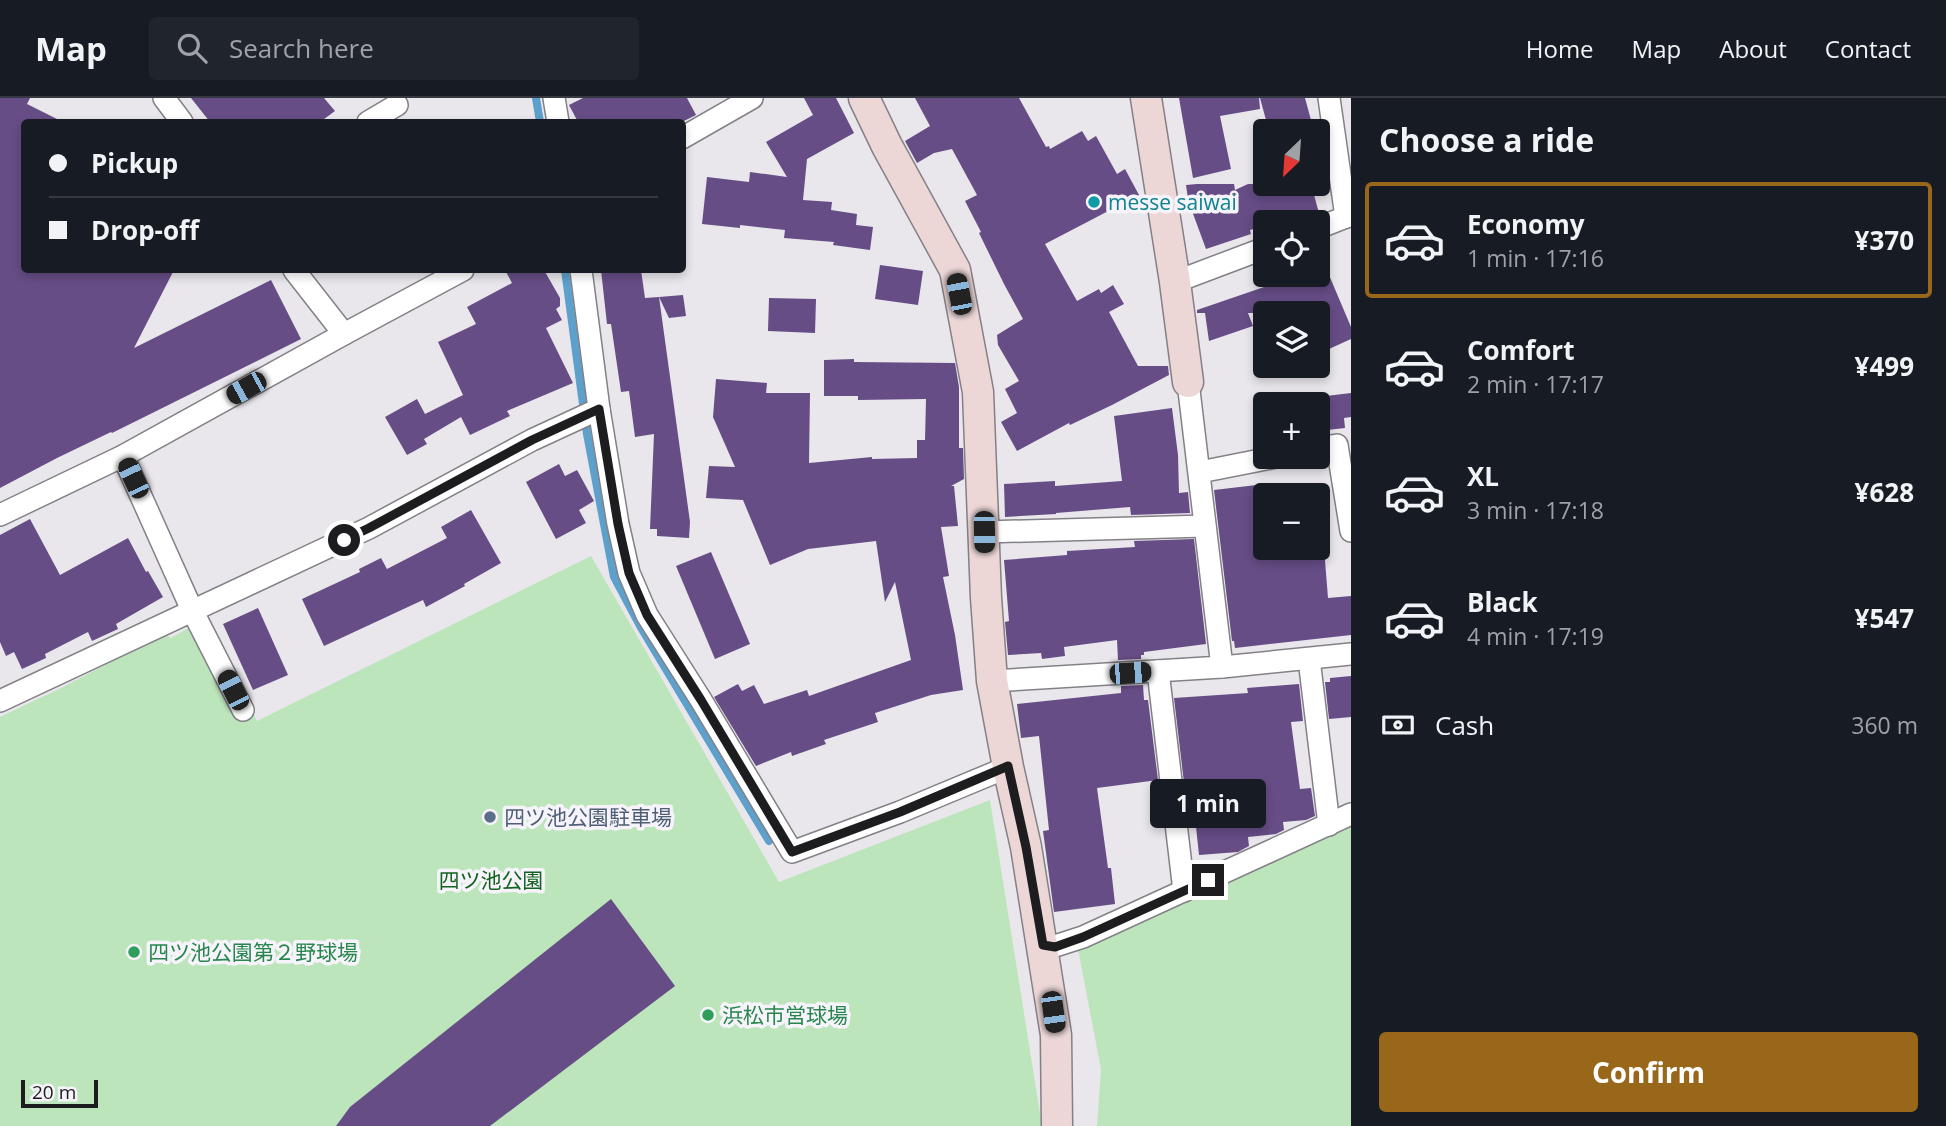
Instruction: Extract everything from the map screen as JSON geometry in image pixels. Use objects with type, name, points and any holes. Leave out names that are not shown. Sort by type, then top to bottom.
[{"type":"street","points":[[164,98],[180,119]]},
{"type":"street","points":[[554,98],[558,119]]},
{"type":"street","points":[[686,136],[752,98]]},
{"type":"street","points":[[864,98],[887,146],[955,270],[978,392],[992,681],[1043,945],[1056,1035],[1057,1126]]},
{"type":"street","points":[[1146,98],[1175,282],[1222,667]]},
{"type":"street","points":[[1329,98],[1348,216],[1330,223]]},
{"type":"street","points":[[372,119],[399,100]]},
{"type":"street","points":[[1175,282],[1253,253]]},
{"type":"street","points":[[296,273],[344,334]]},
{"type":"street","points":[[0,514],[123,456],[457,273]]},
{"type":"street","points":[[581,273],[589,414],[629,573],[647,615],[792,852],[900,812],[1008,766]]},
{"type":"street","points":[[0,701],[369,528],[532,440],[589,414]]},
{"type":"street","points":[[1330,446],[1337,445],[1351,531]]},
{"type":"street","points":[[123,456],[192,610],[243,710]]},
{"type":"street","points":[[1200,472],[1253,462]]},
{"type":"street","points":[[984,532],[1205,526]]},
{"type":"street","points":[[992,681],[1222,667],[1351,654]]},
{"type":"street","points":[[1309,659],[1329,825]]},
{"type":"street","points":[[1158,671],[1184,891]]},
{"type":"street","points":[[1043,945],[1055,947],[1083,937],[1351,814]]},
{"type":"green space","name":"四ツ池公園","points":[[591,556],[779,882],[990,800],[1042,1126],[0,1126],[0,717],[165,634],[171,638],[204,619],[257,721]]},
{"type":"green space","points":[[1351,825],[1351,1126],[1097,1126],[1101,1069],[1077,944]]},
{"type":"building","points":[[0,98],[30,98],[27,104],[57,119],[21,119],[21,273],[172,273],[134,348],[271,280],[301,339],[0,488]]},
{"type":"building","points":[[191,98],[324,98],[335,111],[324,119],[208,119]]},
{"type":"building","points":[[583,98],[687,98],[696,115],[686,120],[576,119],[569,105]]},
{"type":"building","points":[[804,98],[836,98],[854,133],[807,159],[803,200],[832,202],[831,210],[857,214],[856,225],[873,227],[870,250],[833,245],[834,242],[784,238],[785,230],[702,224],[707,177],[749,182],[750,172],[787,177],[766,142],[813,115]]},
{"type":"building","points":[[915,98],[1019,98],[1046,147],[1049,146],[1050,149],[1082,131],[1088,141],[1096,136],[1117,174],[1125,169],[1139,195],[1045,244],[1077,301],[1099,289],[1101,293],[1113,285],[1124,304],[1109,312],[1138,366],[1168,366],[1169,375],[1017,451],[1001,422],[1017,413],[1005,389],[1019,381],[998,345],[997,335],[1023,319],[965,201],[977,195],[952,149],[934,153],[917,163],[905,141],[930,126]]},
{"type":"building","points":[[1179,98],[1259,98],[1260,109],[1220,116],[1231,169],[1193,178]]},
{"type":"building","points":[[1260,98],[1305,98],[1311,119],[1266,119]]},
{"type":"building","points":[[1234,184],[1235,190],[1253,184],[1253,196],[1314,196],[1318,210],[1253,210],[1251,234],[1206,249],[1192,211],[1190,212],[1186,185]]},
{"type":"building","points":[[880,265],[923,271],[918,305],[875,299]]},
{"type":"building","points":[[507,273],[546,273],[560,298],[560,306],[556,309],[562,320],[546,328],[573,383],[507,411],[510,416],[470,435],[461,417],[424,439],[427,444],[407,455],[385,417],[417,399],[425,414],[463,395],[438,342],[476,324],[467,307],[512,283]]},
{"type":"building","points":[[601,273],[641,273],[645,298],[659,297],[690,522],[689,538],[657,536],[657,529],[650,529],[654,434],[635,437],[629,391],[621,392],[611,324],[607,324]]},
{"type":"building","points":[[1330,277],[1351,327],[1351,339],[1330,349],[1330,301],[1253,301],[1253,313],[1248,313],[1253,326],[1209,341],[1205,313],[1197,313],[1197,310],[1264,287],[1330,287]]},
{"type":"building","points":[[683,295],[686,316],[669,318],[659,297]]},
{"type":"building","points":[[769,298],[816,299],[815,333],[768,331]]},
{"type":"building","points":[[854,359],[854,362],[955,363],[959,387],[959,448],[963,448],[964,479],[951,486],[954,486],[958,526],[941,527],[949,576],[943,577],[963,690],[931,695],[875,713],[878,722],[824,740],[826,744],[792,756],[791,752],[756,766],[714,697],[738,684],[742,691],[754,685],[764,704],[807,690],[809,696],[911,660],[895,582],[885,602],[876,541],[808,549],[770,565],[743,500],[706,498],[709,466],[735,467],[713,417],[716,379],[767,383],[766,393],[810,393],[809,463],[872,457],[917,458],[917,440],[925,440],[926,399],[858,400],[858,396],[824,396],[824,360]]},
{"type":"building","points":[[1351,393],[1351,417],[1344,418],[1345,428],[1330,430],[1330,396]]},
{"type":"building","points":[[1172,408],[1178,455],[1179,493],[1188,492],[1190,513],[1131,515],[1130,507],[1005,517],[1004,484],[1055,481],[1055,486],[1122,481],[1114,416]]},
{"type":"building","points":[[559,464],[565,476],[577,470],[594,501],[579,510],[586,523],[556,539],[526,482]]},
{"type":"building","points":[[1253,485],[1253,560],[1325,560],[1328,598],[1351,596],[1351,635],[1235,648],[1214,490]]},
{"type":"building","points":[[471,510],[501,563],[426,607],[423,600],[324,646],[302,599],[360,572],[359,569],[381,558],[387,569],[447,538],[441,527]]},
{"type":"building","points":[[30,519],[60,575],[128,538],[163,597],[116,624],[118,629],[92,641],[88,632],[45,654],[46,658],[22,669],[14,652],[6,656],[0,642],[0,535]]},
{"type":"building","points":[[1194,539],[1206,644],[1144,652],[1141,659],[1118,660],[1117,640],[1064,647],[1065,656],[1042,659],[1041,653],[1008,655],[1005,622],[1009,621],[1004,560],[1067,555],[1067,551],[1135,547],[1134,541]]},
{"type":"building","points":[[711,552],[750,644],[715,659],[676,566]]},
{"type":"building","points":[[258,608],[288,675],[253,690],[223,624]]},
{"type":"building","points":[[1351,676],[1351,717],[1329,719],[1325,682],[1330,682],[1330,678]]},
{"type":"building","points":[[1299,684],[1303,721],[1291,722],[1300,789],[1311,788],[1315,816],[1306,820],[1283,822],[1284,830],[1276,834],[1248,837],[1249,846],[1238,852],[1199,855],[1194,808],[1187,808],[1174,698],[1248,693],[1247,688]]},
{"type":"building","points":[[1143,685],[1144,700],[1148,700],[1158,780],[1097,788],[1115,904],[1054,912],[1043,831],[1049,830],[1039,736],[1021,738],[1017,704],[1121,693],[1121,686]]},
{"type":"building","points":[[611,899],[675,986],[490,1126],[336,1126],[350,1107]]},
{"type":"waterway","points":[[536,98],[540,119]]},
{"type":"waterway","points":[[565,273],[587,434],[614,577],[640,626],[769,841]]},
{"type":"place","name":"messe saiwai","points":[[1094,202]]},
{"type":"place","name":"四ツ池公園駐車場","points":[[490,817]]},
{"type":"place","name":"四ツ池公園第２野球場","points":[[134,952]]},
{"type":"place","name":"浜松市営球場","points":[[708,1015]]},
{"type":"route","points":[[344,540],[532,440],[599,409],[629,573],[647,615],[792,852],[900,812],[1008,766],[1026,847],[1043,945],[1055,947],[1083,937],[1208,880]]}]
